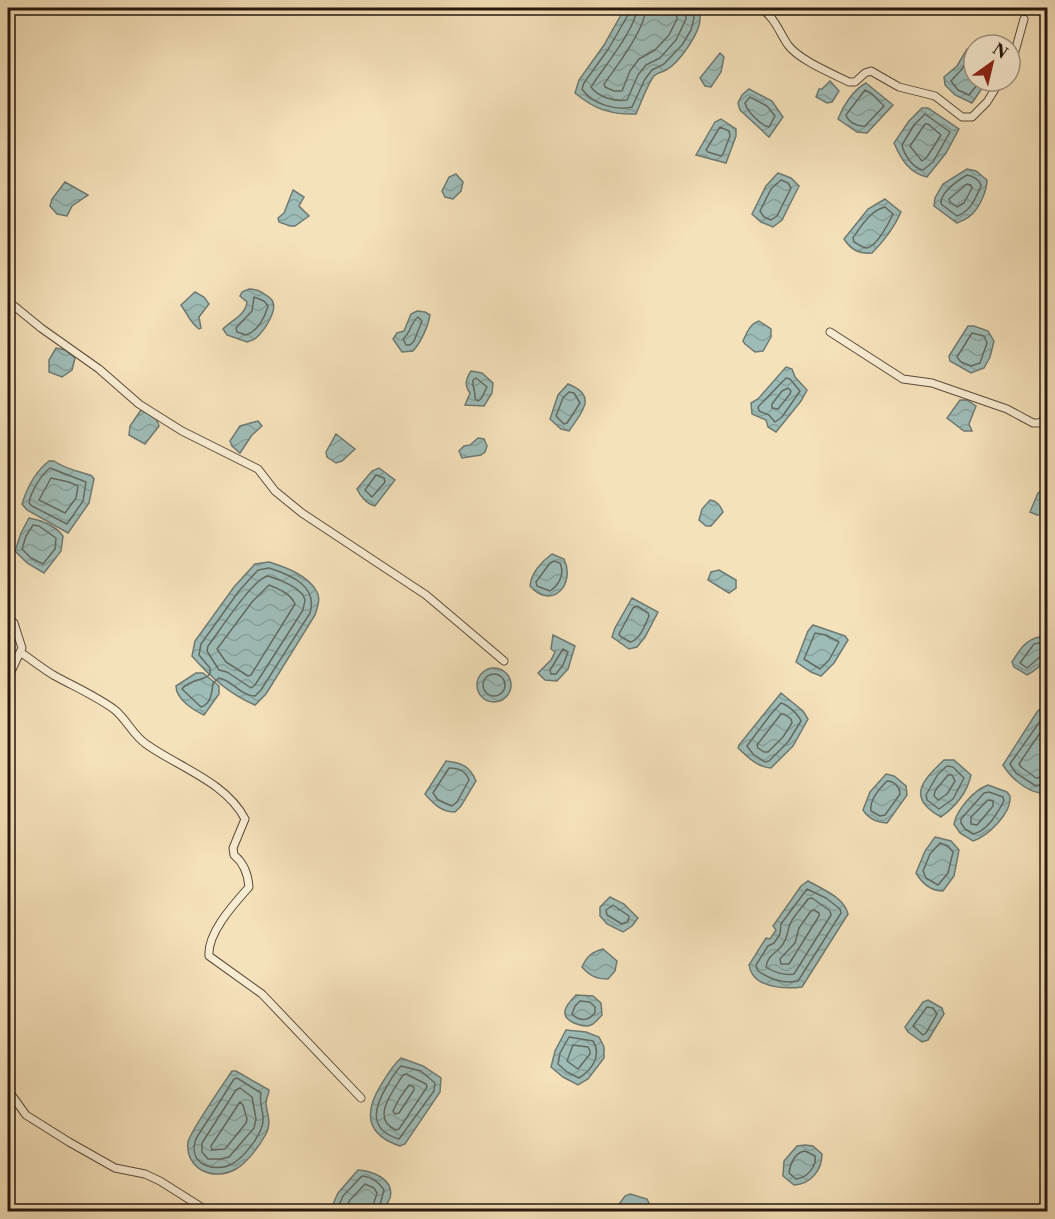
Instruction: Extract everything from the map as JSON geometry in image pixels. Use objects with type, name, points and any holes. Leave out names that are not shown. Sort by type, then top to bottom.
[{"type":"street","points":[[760,8],[777,24],[789,47],[849,82],[855,82],[871,71],[899,87],[935,96],[963,117],[972,117],[993,93]]},
{"type":"street","points":[[1020,33],[1024,19]]},
{"type":"street","points":[[8,301],[41,328],[99,369],[138,404],[182,431],[258,469],[275,490],[302,513],[426,595],[504,661]]},
{"type":"street","points":[[830,332],[903,379],[932,383],[1007,410],[1033,423],[1039,423],[1047,417]]},
{"type":"street","points":[[8,617],[14,623],[22,648],[8,678]]},
{"type":"street","points":[[20,652],[53,675],[117,712],[144,743],[204,779],[226,795],[241,811],[245,819],[233,848],[234,855],[241,861],[248,877],[249,887],[224,916],[210,943],[209,956],[262,994],[361,1098]]},
{"type":"street","points":[[8,1090],[26,1115],[61,1137],[115,1168],[145,1174],[160,1181],[209,1212]]},
{"type":"water","points":[[625,8],[697,8],[700,15],[700,22],[689,46],[677,61],[654,76],[636,114],[603,110],[575,93],[579,80],[604,45]]},
{"type":"water","points":[[720,53],[724,57],[721,72],[711,87],[705,86],[700,78]]},
{"type":"water","points":[[962,58],[962,93],[979,93],[972,103],[955,95],[945,85],[944,77],[957,66]]},
{"type":"water","points":[[830,81],[839,91],[832,102],[827,103],[816,97],[819,89]]},
{"type":"water","points":[[866,83],[893,105],[867,133],[857,132],[838,119],[849,99]]},
{"type":"water","points":[[749,89],[772,101],[783,117],[769,137],[740,110],[738,103]]},
{"type":"water","points":[[922,108],[928,108],[959,129],[946,153],[927,177],[910,169],[894,143],[909,121]]},
{"type":"water","points":[[721,119],[736,129],[736,136],[726,163],[696,155],[715,122]]},
{"type":"water","points":[[967,169],[976,171],[987,180],[987,184],[982,200],[976,209],[969,217],[957,223],[934,206],[935,198],[943,184]]},
{"type":"water","points":[[778,173],[791,178],[799,186],[782,220],[773,227],[761,222],[752,214],[766,186]]},
{"type":"water","points":[[456,174],[463,182],[461,191],[453,199],[445,197],[442,191],[449,177]]},
{"type":"water","points":[[65,182],[88,195],[72,206],[67,216],[57,214],[50,206],[52,199]]},
{"type":"water","points":[[293,190],[304,197],[299,206],[309,216],[295,226],[290,226],[279,222],[278,218],[284,213]]},
{"type":"water","points":[[885,199],[901,212],[892,229],[872,253],[863,253],[853,249],[844,239],[868,209]]},
{"type":"water","points":[[249,289],[258,290],[270,298],[274,308],[263,330],[255,339],[247,342],[227,335],[223,329],[244,311],[247,302],[240,296],[242,292]]},
{"type":"water","points":[[195,292],[204,297],[209,304],[199,317],[201,328],[199,329],[181,305]]},
{"type":"water","points":[[417,311],[430,315],[426,329],[413,351],[402,352],[393,339],[397,333],[404,331],[411,314]]},
{"type":"water","points":[[759,321],[771,329],[771,337],[763,351],[755,352],[743,341],[751,326]]},
{"type":"water","points":[[968,326],[988,331],[994,341],[990,357],[984,368],[971,373],[950,361],[949,356]]},
{"type":"water","points":[[56,348],[65,350],[75,358],[72,370],[62,377],[49,372],[49,360]]},
{"type":"water","points":[[786,367],[792,369],[795,377],[807,390],[776,432],[768,427],[766,420],[752,414],[751,403],[758,399]]},
{"type":"water","points":[[471,371],[482,373],[493,383],[492,393],[484,406],[465,405],[470,393],[466,382]]},
{"type":"water","points":[[568,384],[583,394],[585,399],[582,411],[569,431],[561,429],[550,419],[558,395]]},
{"type":"water","points":[[960,400],[967,400],[976,406],[969,424],[972,431],[964,431],[947,418]]},
{"type":"water","points":[[141,410],[155,418],[159,426],[145,444],[129,435],[130,426]]},
{"type":"water","points":[[258,421],[262,426],[252,435],[240,453],[230,441],[240,426]]},
{"type":"water","points":[[336,434],[355,449],[342,461],[336,463],[327,457],[326,452]]},
{"type":"water","points":[[478,438],[484,439],[487,446],[485,452],[481,455],[462,458],[459,451]]},
{"type":"water","points":[[49,461],[92,476],[94,479],[89,503],[68,533],[27,510],[22,504],[32,480]]},
{"type":"water","points":[[379,468],[395,480],[375,506],[364,499],[357,489],[372,471]]},
{"type":"water","points":[[1047,488],[1047,514],[1037,515],[1030,512],[1038,493]]},
{"type":"water","points":[[710,500],[715,501],[723,512],[711,526],[706,526],[699,520],[702,509]]},
{"type":"water","points":[[29,518],[48,524],[63,536],[61,551],[44,573],[27,563],[15,551]]},
{"type":"water","points":[[552,554],[564,559],[567,577],[560,591],[546,596],[530,586],[532,576],[544,560]]},
{"type":"water","points":[[269,562],[302,576],[313,586],[319,601],[315,615],[266,694],[255,705],[220,684],[192,656],[195,641],[234,587],[255,564]]},
{"type":"water","points":[[719,570],[736,580],[736,588],[729,593],[708,580],[711,572]]},
{"type":"water","points":[[632,598],[658,612],[645,637],[637,647],[629,649],[612,637]]},
{"type":"water","points":[[813,625],[845,636],[848,640],[834,663],[821,676],[796,662],[808,631]]},
{"type":"water","points":[[553,635],[575,646],[568,669],[557,681],[545,680],[538,673],[551,660],[555,652],[551,649]]},
{"type":"water","points":[[1039,637],[1047,642],[1045,658],[1037,669],[1027,675],[1014,667],[1012,662],[1026,643]]},
{"type":"water","points":[[494,668],[506,673],[511,685],[506,697],[494,702],[482,697],[477,685],[482,673]]},
{"type":"water","points":[[196,673],[203,673],[219,686],[219,694],[204,715],[186,704],[176,686]]},
{"type":"water","points":[[781,693],[803,711],[808,719],[793,746],[771,768],[761,766],[738,748]]},
{"type":"water","points":[[1047,702],[1047,787],[1040,793],[1019,783],[1003,765],[1037,712]]},
{"type":"water","points":[[944,760],[954,760],[971,775],[960,799],[941,817],[924,803],[921,789],[929,775]]},
{"type":"water","points":[[446,761],[465,766],[476,781],[455,812],[442,809],[425,794]]},
{"type":"water","points":[[886,774],[894,776],[906,786],[907,795],[887,823],[873,819],[863,810],[870,792]]},
{"type":"water","points":[[988,785],[1007,792],[1010,796],[1010,803],[998,823],[973,841],[960,833],[954,824],[967,801],[977,791]]},
{"type":"water","points":[[935,837],[951,841],[959,850],[954,876],[943,891],[927,886],[916,873],[925,851]]},
{"type":"water","points":[[808,881],[837,898],[848,914],[802,987],[782,988],[762,983],[752,974],[749,965],[766,938],[770,939],[776,930],[773,926],[801,886]]},
{"type":"water","points":[[610,897],[624,904],[638,918],[623,932],[607,924],[600,916],[600,907]]},
{"type":"water","points":[[603,949],[617,961],[615,971],[608,979],[594,976],[582,967],[590,955]]},
{"type":"water","points":[[576,995],[593,996],[601,1003],[602,1015],[591,1025],[584,1026],[575,1023],[565,1015],[569,1002]]},
{"type":"water","points":[[928,1000],[942,1008],[944,1014],[928,1040],[922,1042],[905,1027],[923,1002]]},
{"type":"water","points":[[566,1030],[586,1032],[599,1037],[604,1047],[604,1058],[588,1079],[578,1085],[551,1067],[555,1051]]},
{"type":"water","points":[[401,1058],[423,1066],[441,1078],[440,1092],[405,1144],[400,1146],[381,1136],[375,1130],[370,1114],[375,1095],[392,1067]]},
{"type":"water","points":[[232,1071],[236,1071],[269,1090],[266,1103],[269,1126],[257,1148],[240,1166],[227,1173],[210,1173],[196,1166],[191,1159],[188,1142]]},
{"type":"water","points":[[797,1146],[813,1146],[822,1154],[820,1165],[818,1171],[810,1179],[794,1185],[783,1176],[784,1161]]},
{"type":"water","points":[[358,1170],[376,1174],[386,1181],[391,1191],[383,1211],[330,1211],[338,1193]]},
{"type":"water","points":[[630,1194],[647,1199],[652,1210],[614,1211],[625,1196]]}]
